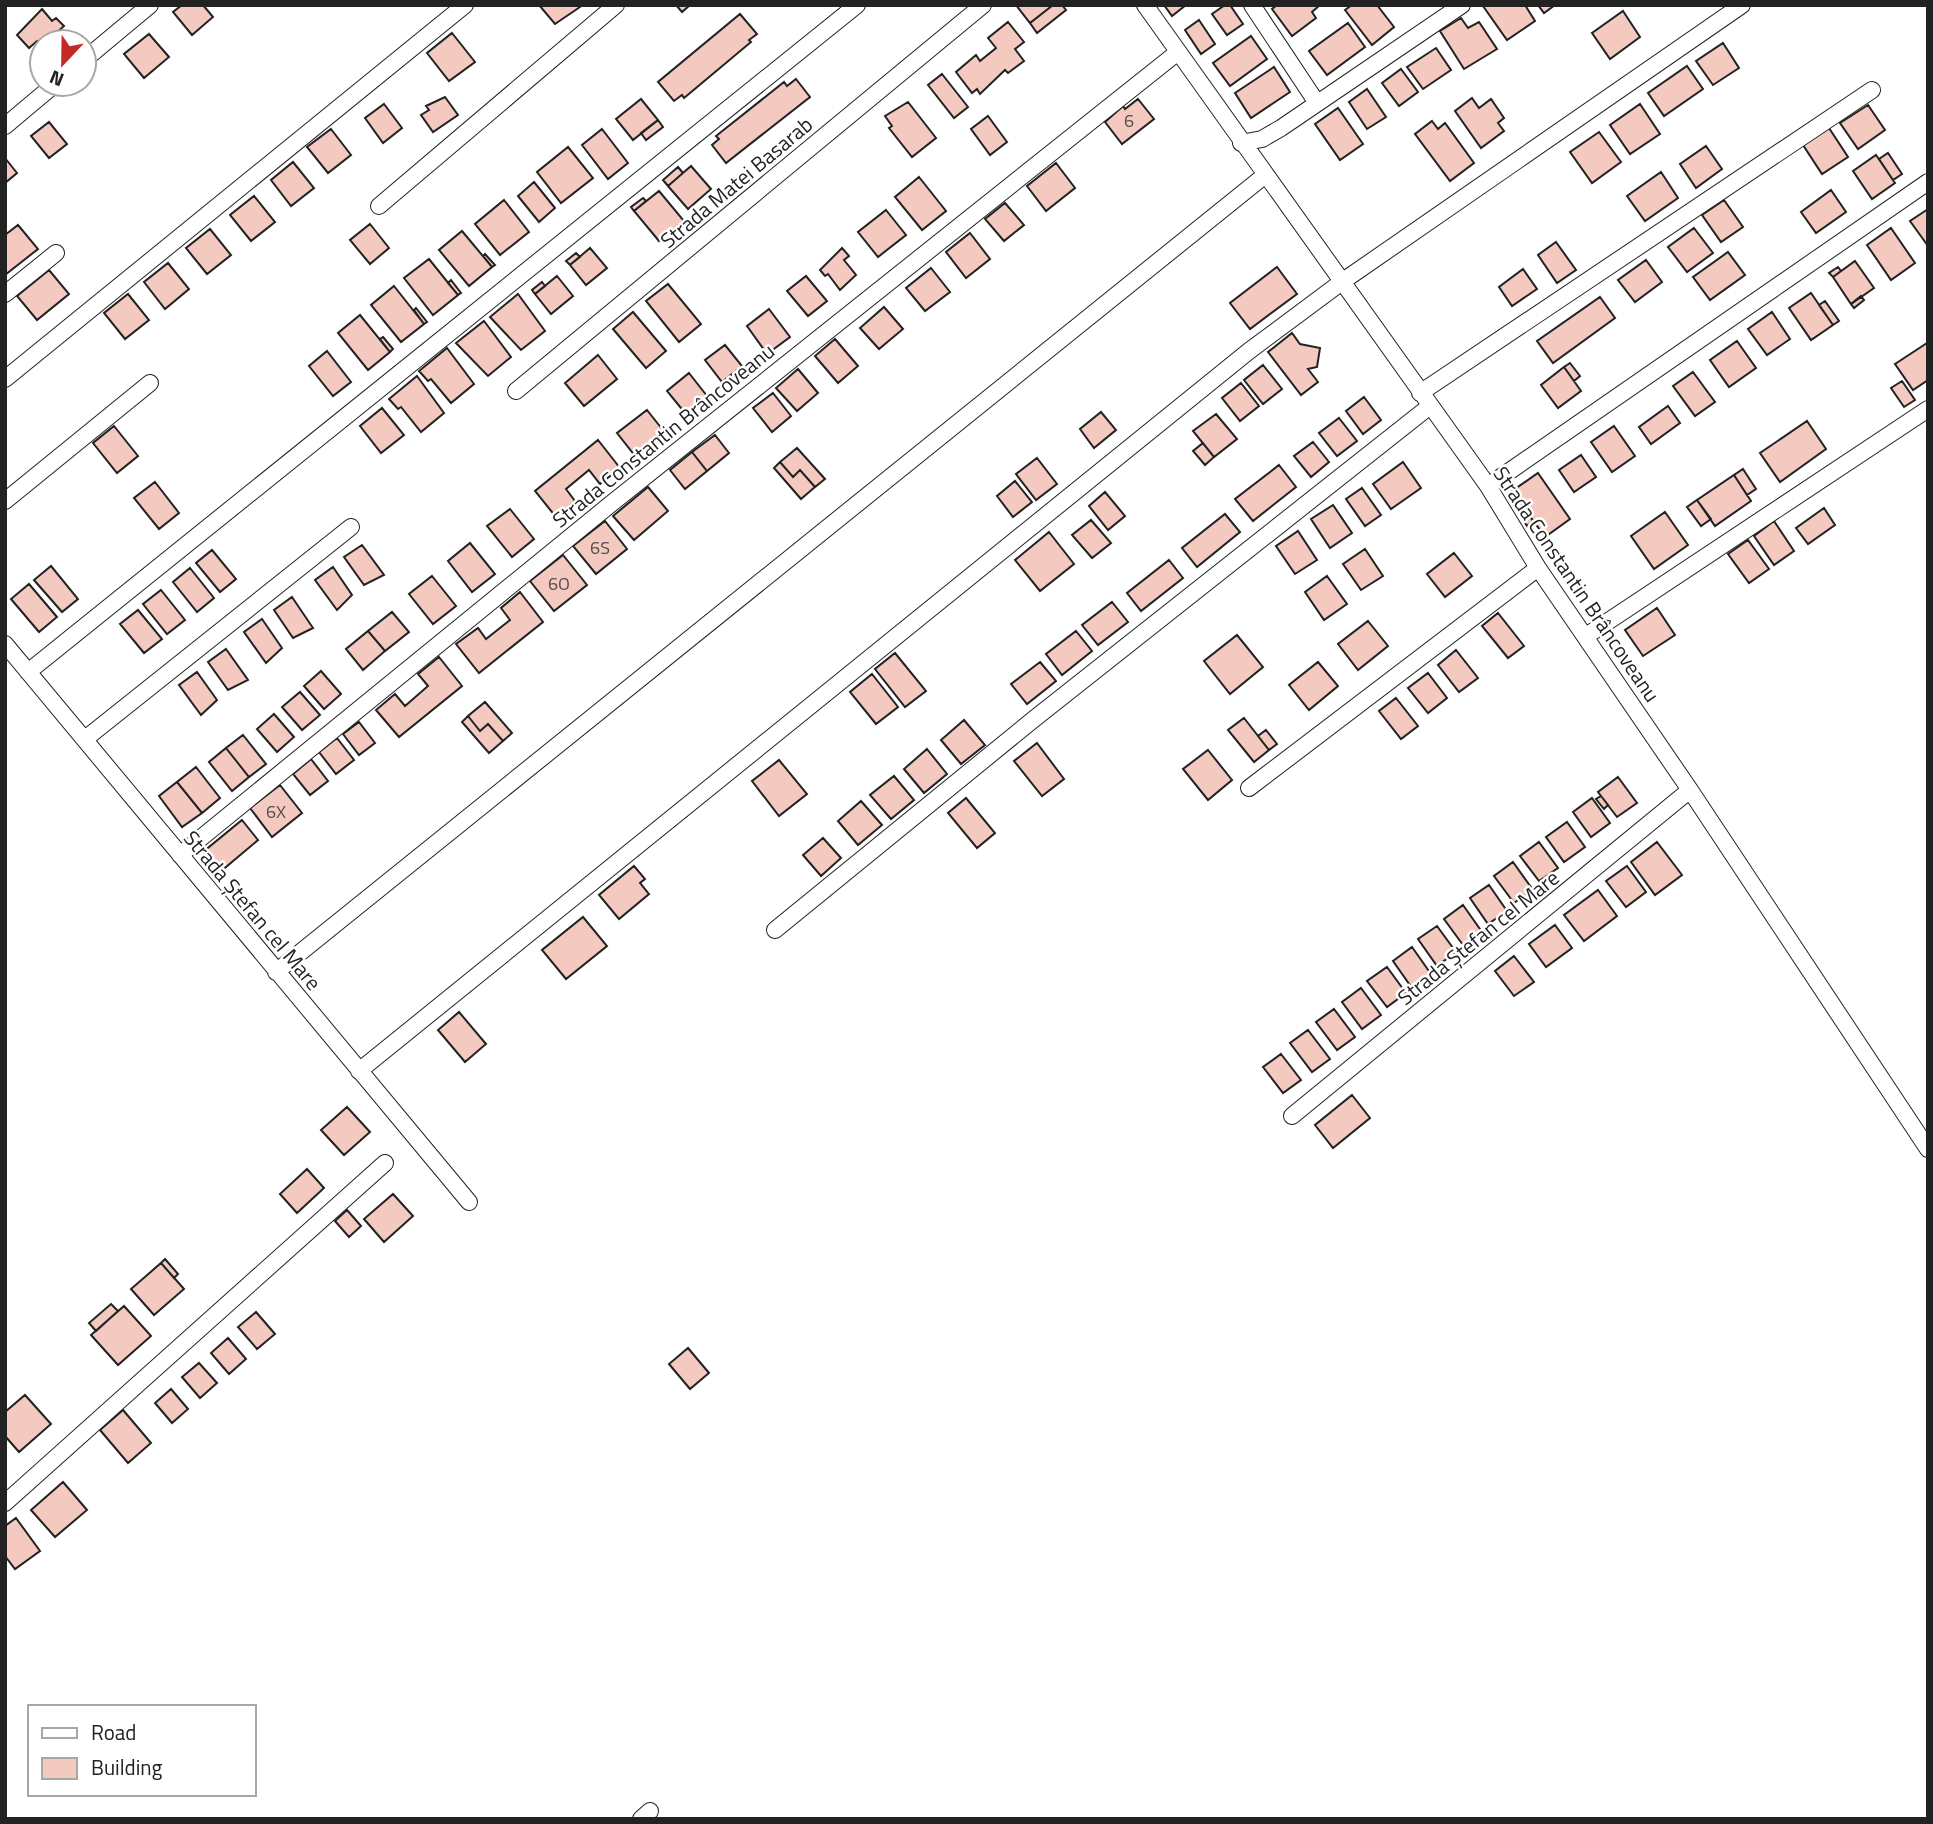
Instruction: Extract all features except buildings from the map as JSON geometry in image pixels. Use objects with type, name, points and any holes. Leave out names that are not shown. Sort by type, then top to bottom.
[{"type":"street","points":[[98,48],[150,5]]},
{"type":"street","points":[[5,379],[465,5]]},
{"type":"street","points":[[379,206],[616,5]]},
{"type":"street","points":[[28,672],[857,5]]},
{"type":"street","name":"Strada Matei Basarab","points":[[516,391],[983,5]]},
{"type":"street","name":"Strada Constantin Brâncoveanu","points":[[1145,5],[1264,176],[1488,486],[1538,568],[1690,790],[1928,1149]]},
{"type":"street","points":[[1252,5],[1317,103]]},
{"type":"street","points":[[1241,143],[1262,139],[1462,5]]},
{"type":"street","points":[[359,1071],[1144,434],[1343,282],[1742,5]]},
{"type":"street","name":"Strada Constantin Brâncoveanu","points":[[180,855],[611,503],[1178,52]]},
{"type":"street","points":[[775,930],[1425,400],[1872,90]]},
{"type":"street","points":[[5,126],[38,98]]},
{"type":"street","points":[[276,972],[1264,176]]},
{"type":"street","points":[[1488,486],[1928,182]]},
{"type":"street","points":[[5,294],[56,253]]},
{"type":"street","points":[[5,501],[150,383]]},
{"type":"street","points":[[1586,636],[1928,409]]},
{"type":"street","points":[[85,739],[351,527]]},
{"type":"street","points":[[1249,788],[1538,568]]},
{"type":"street","name":"Strada Ștefan cel Mare","points":[[5,644],[469,1202]]},
{"type":"street","name":"Strada Ștefan cel Mare","points":[[1292,1116],[1690,790]]},
{"type":"street","points":[[5,1503],[386,1163]]}]
